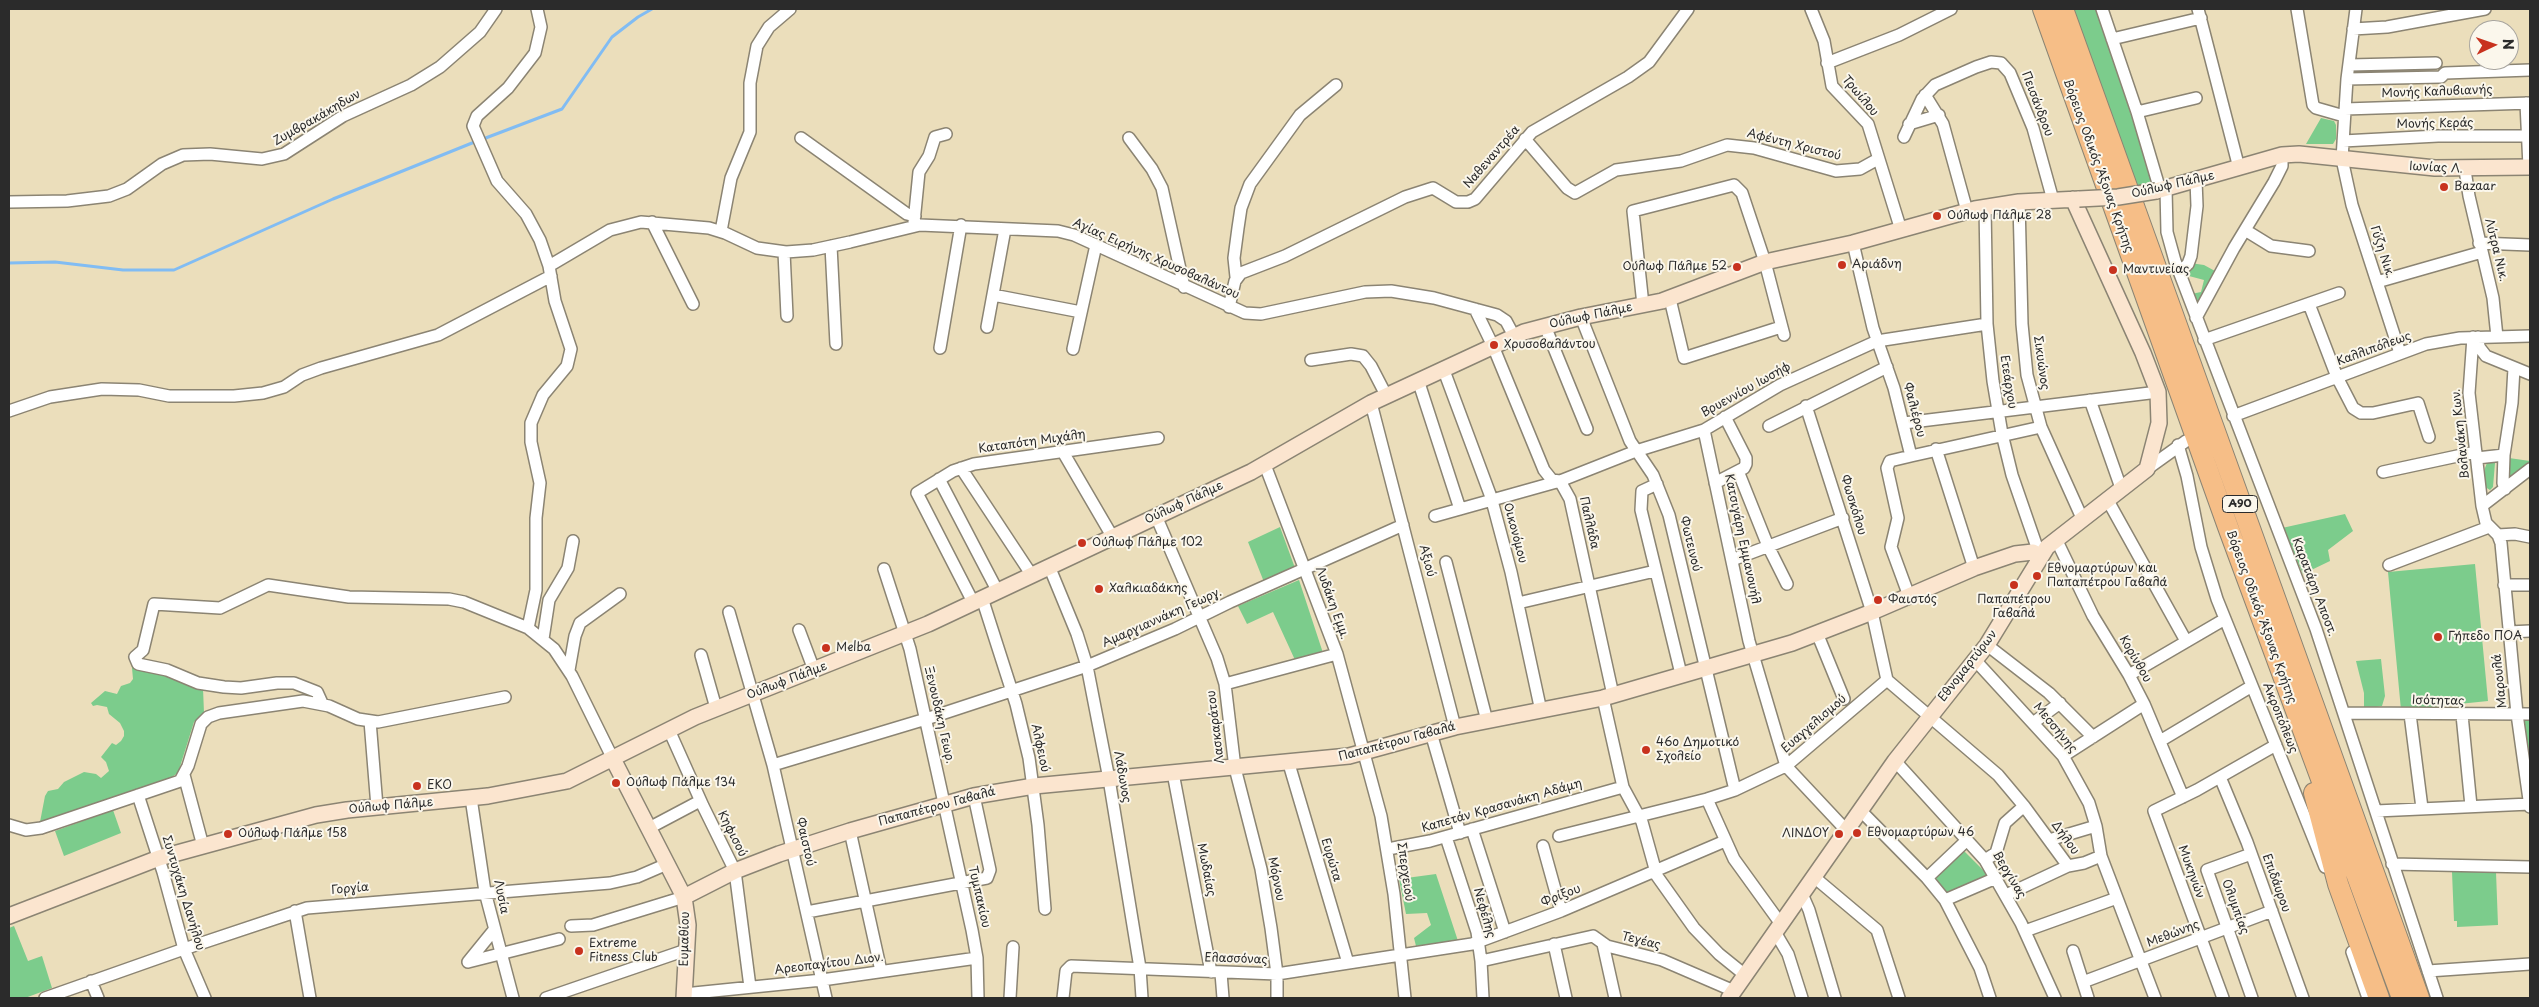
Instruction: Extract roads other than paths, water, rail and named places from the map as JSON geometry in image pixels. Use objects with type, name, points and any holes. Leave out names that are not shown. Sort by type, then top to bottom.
[{"type":"highway","name":"Βόρειος Οδικός Άξονας Κρήτης","points":[[2043,9],[2295,708],[2415,996]]},
{"type":"highway","name":"Βόρειος Οδικός Άξονας Κρήτης","points":[[2063,9],[2415,996]]},
{"type":"highway","points":[[2295,708],[2331,860],[2378,998]]},
{"type":"street","name":"Ζυμβρακάκηδων","points":[[9,202],[67,202],[109,196],[127,189],[162,164],[184,155],[210,154],[254,159],[284,154],[342,116],[411,85],[440,67],[480,32],[496,9]]},
{"type":"street","points":[[528,628],[536,590],[536,518],[540,483],[531,442],[531,423],[540,401],[565,368],[570,355],[570,344],[555,301],[550,271],[534,228],[522,210],[497,181],[474,130],[475,118],[508,88],[535,53],[542,27],[537,9]]},
{"type":"street","points":[[721,231],[731,178],[750,132],[749,90],[755,53],[766,31],[790,9]]},
{"type":"street","name":"Ναθεναντρέα","points":[[1236,277],[1285,256],[1365,215],[1424,190],[1435,188],[1456,202],[1471,201],[1537,128],[1565,114],[1645,66],[1655,56],[1688,9]]},
{"type":"street","name":"Τρωίλου","points":[[1811,9],[1824,41],[1829,80],[1834,90],[1868,124],[1902,230]]},
{"type":"street","points":[[1827,63],[1900,35],[1951,9]]},
{"type":"street","name":"Καρατάρη Αποστ.","points":[[2102,9],[2161,190],[2167,232],[2179,272],[2231,422],[2316,629],[2437,998]]},
{"type":"street","name":"Μονής Καλυβιανής","points":[[2297,9],[2313,105],[2316,108],[2344,113],[2528,103]]},
{"type":"street","name":"Γύζη Νικ.","points":[[2356,9],[2347,79],[2342,159],[2352,205],[2400,353]]},
{"type":"street","points":[[2353,29],[2386,27],[2430,14],[2485,9]]},
{"type":"street","points":[[2112,39],[2200,13],[2240,168]]},
{"type":"street","name":"Πεισάνδρου","points":[[1904,137],[1925,95],[1943,80],[1976,66],[1994,62],[2004,65],[2010,73],[2033,128],[2053,200]]},
{"type":"street","points":[[2349,64],[2436,63]]},
{"type":"street","points":[[2347,79],[2441,76],[2445,73],[2530,70]]},
{"type":"street","points":[[1229,307],[1236,277],[1236,242],[1241,208],[1250,184],[1300,115],[1336,84]]},
{"type":"street","points":[[1925,95],[1939,115],[1956,165],[1967,211]]},
{"type":"street","points":[[2137,112],[2196,98]]},
{"type":"street","points":[[2528,103],[2527,136],[2530,167]]},
{"type":"street","points":[[1909,124],[1939,115]]},
{"type":"street","points":[[914,221],[919,172],[929,156],[936,137],[946,134]]},
{"type":"street","name":"Μονής Κεράς","points":[[2342,141],[2438,136],[2527,136]]},
{"type":"street","points":[[801,138],[914,221]]},
{"type":"street","points":[[1129,138],[1155,174],[1162,188],[1184,287]]},
{"type":"street","name":"Αφέντη Χριστού","points":[[1526,139],[1567,188],[1576,193],[1620,168],[1681,161],[1727,146],[1754,148],[1836,171],[1860,169],[1878,159]]},
{"type":"street","name":"Ούλωφ Πάλμε","points":[[9,916],[159,858],[316,816],[377,807],[471,798],[558,783],[613,759],[716,708],[906,634],[1266,465],[1386,395],[1514,336],[1580,317],[1670,299],[1765,262],[1853,243],[1986,206],[2019,202],[2118,197],[2161,190],[2282,155],[2312,154],[2342,159]]},
{"type":"street","points":[[2196,318],[2274,182],[2282,166],[2282,155]]},
{"type":"street","name":"Ιωνίας Λ.","points":[[2342,159],[2465,170],[2530,167]]},
{"type":"street","name":"Λύτρα Νικ.","points":[[2465,170],[2493,298],[2497,337]]},
{"type":"street","points":[[2179,272],[2188,264],[2191,256],[2197,206],[2196,180]]},
{"type":"street","points":[[1643,305],[1633,211],[1731,185],[1738,187],[1742,193],[1765,262],[1783,331],[1684,358],[1670,299]]},
{"type":"street","points":[[2076,199],[2158,392],[2159,423],[2147,469]]},
{"type":"street","name":"Σικυώνος","points":[[2019,202],[2023,338],[2034,407],[2040,427],[2082,518]]},
{"type":"street","name":"Ετεάρχου","points":[[1986,206],[1987,324],[2002,434],[2016,488],[2040,556]]},
{"type":"street","name":"Αγίας Ειρήνης Χρυσοβαλάντου","points":[[9,410],[50,397],[102,389],[139,390],[169,396],[234,396],[263,393],[284,387],[302,375],[321,368],[438,335],[550,271],[615,227],[630,223],[652,222],[721,231],[757,248],[784,252],[830,246],[914,221],[1063,232],[1096,245],[1184,287],[1245,313],[1261,314],[1380,290],[1434,298],[1501,316],[1514,336]]},
{"type":"street","points":[[652,222],[693,304]]},
{"type":"street","points":[[940,348],[961,225]]},
{"type":"street","points":[[987,327],[1005,229]]},
{"type":"street","points":[[2245,230],[2271,246],[2309,251]]},
{"type":"street","name":"Φαλιέρου","points":[[1853,243],[1877,341],[1904,423],[1911,456],[1890,461],[1886,468],[1898,518],[1891,547],[1909,596]]},
{"type":"street","points":[[1073,349],[1096,245]]},
{"type":"street","points":[[2378,282],[2481,248],[2530,245]]},
{"type":"street","points":[[830,246],[836,344]]},
{"type":"street","points":[[784,252],[787,316]]},
{"type":"street","points":[[2204,340],[2339,293]]},
{"type":"street","points":[[993,295],[1081,312]]},
{"type":"street","points":[[2308,304],[2337,377],[2350,404],[2355,410],[2361,413],[2378,412],[2418,403],[2429,437]]},
{"type":"street","name":"Παλλάδα","points":[[1475,308],[1493,346],[1544,470],[1552,480],[1560,481],[1570,499],[1589,587],[1608,697]]},
{"type":"street","name":"Φωτεινού","points":[[1580,317],[1636,451],[1657,484],[1674,532],[1735,790]]},
{"type":"street","name":"Βρυεννίου Ιωσήφ","points":[[1435,516],[1560,481],[1636,451],[1704,430],[1787,382],[1877,341],[1987,324]]},
{"type":"street","points":[[1545,326],[1587,429]]},
{"type":"street","name":"Καλλιπόλεως","points":[[2231,422],[2337,377],[2434,342],[2476,337],[2530,336]]},
{"type":"street","points":[[2476,337],[2479,347],[2484,354],[2530,374]]},
{"type":"street","name":"Βολανάκη Κων.","points":[[2476,337],[2469,393],[2482,506],[2484,519],[2489,527]]},
{"type":"street","points":[[1311,360],[1351,354],[1363,356],[1371,366],[1386,395]]},
{"type":"street","points":[[1769,426],[1887,367]]},
{"type":"street","name":"Οικονόμου","points":[[1443,368],[1492,499],[1518,604],[1541,711]]},
{"type":"street","points":[[2506,489],[2503,476],[2504,455],[2512,403],[2514,368]]},
{"type":"street","points":[[1418,380],[1460,509]]},
{"type":"street","points":[[1904,423],[2158,392]]},
{"type":"street","points":[[2090,400],[2121,488]]},
{"type":"street","name":"Αξιού","points":[[1371,403],[1455,727]]},
{"type":"street","name":"Φωσκόλου","points":[[1806,406],[1872,612],[1887,680]]},
{"type":"street","points":[[1715,483],[1745,467],[1746,460],[1725,417]]},
{"type":"street","points":[[1911,456],[2002,434],[2040,427]]},
{"type":"street","name":"Κατσιγάρη Εμμανουήλ","points":[[1704,430],[1753,654],[1786,766]]},
{"type":"street","name":"Καταπότη Μιχάλη","points":[[917,493],[961,468],[981,462],[1158,438]]},
{"type":"street","name":"Ακροπόλεως","points":[[2147,469],[2182,443],[2184,465],[2206,565],[2225,619],[2323,861],[2368,998]]},
{"type":"street","points":[[1936,449],[1974,568]]},
{"type":"street","points":[[1063,452],[1112,536]]},
{"type":"street","points":[[2383,472],[2477,455],[2504,455]]},
{"type":"street","name":"Λυδάκη Εμμ.","points":[[1266,465],[1336,654],[1363,753]]},
{"type":"street","points":[[961,468],[1031,574]]},
{"type":"street","name":"Εθνομαρτύρων","points":[[1732,995],[1895,761],[1929,715],[1987,645],[2040,556],[2056,539],[2147,469]]},
{"type":"street","points":[[2482,506],[2530,469]]},
{"type":"street","points":[[1738,471],[1768,546],[1787,584]]},
{"type":"street","points":[[939,479],[997,590]]},
{"type":"street","points":[[1657,484],[1642,491],[1640,498],[1655,571],[1681,674]]},
{"type":"street","name":"Αλφειού","points":[[917,493],[977,600],[1012,692],[1023,732],[1034,786],[1045,909]]},
{"type":"street","points":[[2107,499],[2186,641]]},
{"type":"street","name":"Λασκαράτου","points":[[1156,516],[1225,684],[1235,768]]},
{"type":"street","points":[[1732,560],[1843,518]]},
{"type":"street","name":"Αμαργιαννάκη Γεωργ.","points":[[773,765],[1012,692],[1087,666],[1199,618],[1403,525]]},
{"type":"street","points":[[2389,565],[2489,527],[2498,535],[2515,534],[2530,537]]},
{"type":"street","name":"Μαρουλά","points":[[2498,535],[2517,714],[2530,805]]},
{"type":"street","name":"Κορίνθου","points":[[2056,539],[2092,616],[2129,675],[2144,704],[2184,797]]},
{"type":"street","points":[[543,639],[549,600],[568,568],[574,541]]},
{"type":"street","name":"Παπαπέτρου Γαβαλά","points":[[684,897],[735,872],[793,850],[850,831],[974,796],[1034,786],[1289,764],[1363,753],[1455,727],[1608,697],[1817,633],[1872,612],[1974,568],[2015,554],[2033,552],[2040,556]]},
{"type":"street","points":[[1446,562],[1487,721]]},
{"type":"street","name":"Λάδωνος","points":[[1049,566],[1077,634],[1087,666],[1109,779],[1140,968],[1142,998]]},
{"type":"street","name":"Ξενουδάκη Γεωρ.","points":[[884,569],[906,634],[944,803]]},
{"type":"street","points":[[1518,604],[1655,571]]},
{"type":"street","points":[[322,704],[317,692],[294,683],[276,683],[241,688],[224,687],[198,683],[167,670],[138,664],[135,658],[143,650],[154,604],[220,608],[260,587],[273,585],[349,597],[455,599],[528,628],[554,649],[569,670],[613,759]]},
{"type":"street","points":[[2504,585],[2530,585]]},
{"type":"street","points":[[569,670],[575,636],[580,623],[620,594]]},
{"type":"street","name":"Φαιστού","points":[[730,612],[773,765],[826,998]]},
{"type":"street","points":[[2129,675],[2225,619]]},
{"type":"street","points":[[799,630],[814,670]]},
{"type":"street","points":[[2509,632],[2530,631]]},
{"type":"street","points":[[1817,633],[1844,699]]},
{"type":"street","points":[[1987,645],[2060,703],[2093,737]]},
{"type":"street","points":[[1225,684],[1336,654]]},
{"type":"street","points":[[701,655],[716,708]]},
{"type":"street","name":"Μεσσήνης","points":[[1975,660],[2063,756],[2089,803],[2096,826],[2101,856]]},
{"type":"street","name":"Δήλου","points":[[1887,680],[1998,775],[2024,806],[2068,866],[2084,863],[2101,856]]},
{"type":"street","name":"Ευαγγελισμού","points":[[1559,836],[1708,799],[1735,790],[1786,766],[1887,680]]},
{"type":"street","points":[[2160,741],[2252,686]]},
{"type":"street","points":[[9,825],[26,830],[42,828],[177,782],[184,775],[197,731],[208,717],[290,701],[322,704],[370,722],[393,720],[505,697]]},
{"type":"street","points":[[1608,697],[1623,786],[1640,816],[1655,871],[1694,928],[1719,954],[1745,975]]},
{"type":"street","points":[[2033,723],[2060,703]]},
{"type":"street","points":[[2063,756],[2144,704]]},
{"type":"street","name":"Ισότητας","points":[[2345,713],[2530,714]]},
{"type":"street","points":[[2410,714],[2422,808]]},
{"type":"street","points":[[2462,715],[2471,806]]},
{"type":"street","points":[[370,722],[377,807]]},
{"type":"street","name":"Κηφισού","points":[[669,730],[700,801],[735,872],[750,987]]},
{"type":"street","points":[[1430,733],[1460,833]]},
{"type":"street","points":[[2184,797],[2276,745]]},
{"type":"street","name":"Σπερχειού","points":[[1363,753],[1381,816],[1388,849],[1402,956],[1405,998]]},
{"type":"street","name":"Ευμαθίου","points":[[613,759],[684,897],[688,926],[684,996]]},
{"type":"street","name":"Βεργίνας","points":[[1895,761],[1985,860],[2025,931],[2055,998]]},
{"type":"street","name":"Ευρώτα","points":[[1289,764],[1348,963]]},
{"type":"street","points":[[1786,766],[1846,830]]},
{"type":"street","name":"Μόρνου","points":[[1235,768],[1261,870],[1277,974],[1277,998]]},
{"type":"street","name":"Μωδαίας","points":[[1173,773],[1223,998]]},
{"type":"street","points":[[184,775],[203,846]]},
{"type":"street","name":"Επιδάυρου","points":[[2220,777],[2251,854],[2303,998]]},
{"type":"street","name":"Καπετάν Κρασανάκη Αδάμη","points":[[1388,849],[1446,837],[1623,786]]},
{"type":"street","name":"Συντυχάκη Δανήλου","points":[[138,795],[159,858],[184,948],[205,998]]},
{"type":"street","points":[[807,912],[984,880],[990,875],[974,796]]},
{"type":"street","name":"Μυκηνών","points":[[2184,797],[2154,811],[2223,998]]},
{"type":"street","name":"Λυσία","points":[[471,798],[494,930],[514,998]]},
{"type":"street","points":[[1708,799],[1725,841],[1778,928],[1802,998]]},
{"type":"street","points":[[649,828],[700,801]]},
{"type":"street","name":"Τυμπακίου","points":[[944,803],[977,958],[978,998]]},
{"type":"street","points":[[2376,811],[2530,805]]},
{"type":"street","points":[[1985,860],[1996,852],[2005,823],[2024,806]]},
{"type":"street","points":[[1860,810],[1927,878],[1945,900],[1980,968],[1990,998]]},
{"type":"street","points":[[2049,840],[2096,826]]},
{"type":"street","name":"Νεφέλης","points":[[1472,829],[1504,932]]},
{"type":"street","points":[[850,831],[881,971]]},
{"type":"street","name":"Νεφέλης","points":[[1446,837],[1479,942],[1482,961],[1483,998]]},
{"type":"street","points":[[1927,878],[1968,840]]},
{"type":"street","name":"Φρίξου","points":[[1402,956],[1479,942],[1561,911],[1725,841]]},
{"type":"street","points":[[1543,846],[1561,911]]},
{"type":"street","name":"Ολυμπίας","points":[[2251,854],[2207,870],[2252,998]]},
{"type":"street","points":[[2101,856],[2155,998]]},
{"type":"street","name":"Γοργία","points":[[46,998],[184,948],[295,911],[328,905],[616,882],[637,877],[668,864]]},
{"type":"street","points":[[2392,864],[2530,867]]},
{"type":"street","points":[[2006,895],[2068,866]]},
{"type":"street","points":[[1814,877],[1877,930],[1899,998]]},
{"type":"street","points":[[1945,900],[1996,878]]},
{"type":"street","points":[[1802,894],[1809,910],[1834,998]]},
{"type":"street","points":[[571,926],[593,925],[684,897]]},
{"type":"street","points":[[2025,931],[2117,898]]},
{"type":"street","points":[[295,911],[310,998]]},
{"type":"street","name":"Μεθώνης","points":[[2083,982],[2272,911]]},
{"type":"street","points":[[494,930],[468,962],[558,939]]},
{"type":"street","name":"Τεγέας","points":[[1482,961],[1590,936],[1610,948],[1662,960],[1732,995]]},
{"type":"street","points":[[1554,944],[1566,998]]},
{"type":"street","points":[[1603,944],[1615,998]]},
{"type":"street","points":[[1010,998],[1013,947]]},
{"type":"street","points":[[546,998],[686,950]]},
{"type":"street","points":[[2073,951],[2088,998]]},
{"type":"street","name":"Ελασσόνας","points":[[1064,998],[1066,971],[1069,967],[1277,974],[1402,956]]},
{"type":"street","name":"Αρεοπαγίτου Διον.","points":[[684,996],[822,980],[977,958]]},
{"type":"street","points":[[2428,971],[2530,964]]},
{"type":"street","points":[[91,981],[98,998]]},
{"type":"waterway","points":[[483,139],[562,109],[612,37],[652,9]]},
{"type":"waterway","points":[[9,263],[55,262],[123,270],[174,270],[333,199],[477,141]]},
{"type":"place","name":"Bazaar","points":[[2444,187]]},
{"type":"place","name":"Ούλωφ Πάλμε 28","points":[[1937,216]]},
{"type":"place","name":"Αριάδνη","points":[[1842,265]]},
{"type":"place","name":"Ούλωφ Πάλμε 52","points":[[1737,267]]},
{"type":"place","name":"Μαντινείας","points":[[2113,270]]},
{"type":"place","name":"Χρυσοβαλάντου","points":[[1494,345]]},
{"type":"place","name":"Ούλωφ Πάλμε 102","points":[[1082,543]]},
{"type":"place","name":"Εθνομαρτύρων και Παπαπέτρου Γαβαλά","points":[[2037,576]]},
{"type":"place","name":"Παπαπέτρου Γαβαλά","points":[[2014,585]]},
{"type":"place","name":"Χαλκιαδάκης","points":[[1099,589]]},
{"type":"place","name":"Φαιστός","points":[[1878,600]]},
{"type":"place","name":"Γήπεδο ΠΟΑ","points":[[2438,637]]},
{"type":"place","name":"Melba","points":[[826,648]]},
{"type":"place","name":"46ο Δημοτικό Σχολείο","points":[[1646,750]]},
{"type":"place","name":"Ούλωφ Πάλμε 134","points":[[616,783]]},
{"type":"place","name":"EKO","points":[[417,786]]},
{"type":"place","name":"Εθνομαρτύρων 46","points":[[1857,833]]},
{"type":"place","name":"Ούλωφ Πάλμε 158","points":[[228,834]]},
{"type":"place","name":"ΛΙΝΔΟΥ","points":[[1839,834]]},
{"type":"place","name":"Extreme Fitness Club","points":[[579,951]]}]
